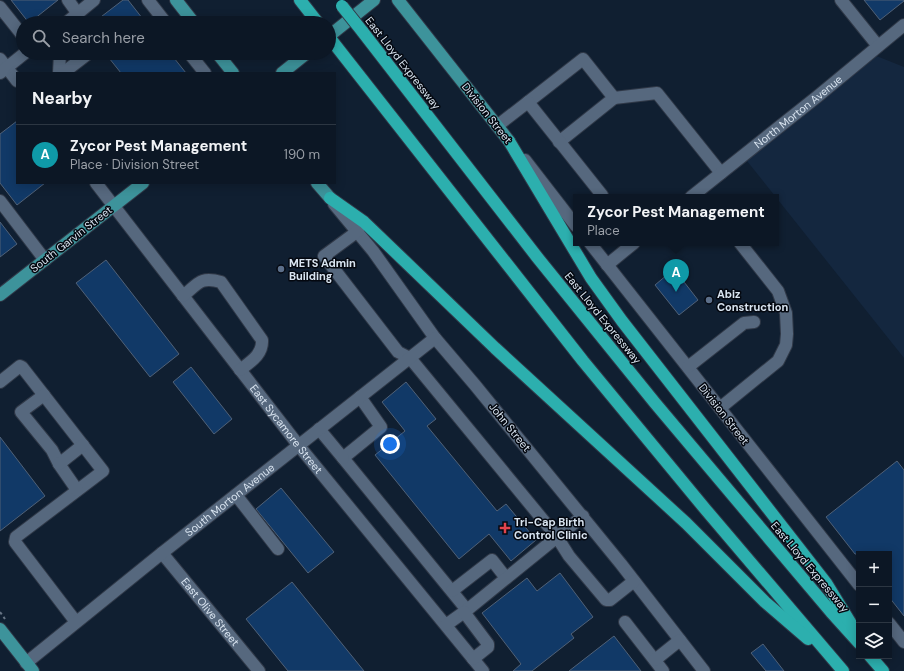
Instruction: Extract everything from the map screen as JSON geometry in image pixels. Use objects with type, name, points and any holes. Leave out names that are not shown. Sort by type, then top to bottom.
[{"type":"highway","points":[[300,0],[313,16]]},
{"type":"highway","name":"East Lloyd Expressway","points":[[339,3],[537,257],[655,403],[856,640]]},
{"type":"highway","points":[[336,45],[583,361],[711,516],[840,666]]},
{"type":"highway","points":[[509,141],[591,278],[604,297],[826,582],[856,632]]},
{"type":"highway","points":[[330,198],[364,222],[495,348],[686,523],[765,602],[840,666]]},
{"type":"highway","points":[[873,659],[883,671]]},
{"type":"main road","points":[[176,0],[189,16]]},
{"type":"main road","points":[[336,30],[374,0]]},
{"type":"main road","name":"Division Street","points":[[398,0],[509,141]]},
{"type":"main road","points":[[223,60],[232,72]]},
{"type":"main road","points":[[283,72],[298,60]]},
{"type":"main road","name":"South Garvin Street","points":[[0,295],[142,184]]},
{"type":"main road","name":"John Street","points":[[318,184],[330,198]]},
{"type":"main road","points":[[0,629],[30,667]]},
{"type":"street","points":[[75,16],[94,0]]},
{"type":"street","points":[[148,0],[161,16]]},
{"type":"street","points":[[841,0],[878,46]]},
{"type":"street","points":[[71,1],[78,14]]},
{"type":"street","points":[[0,7],[16,27]]},
{"type":"street","name":"North Morton Avenue","points":[[699,194],[721,173],[904,25]]},
{"type":"street","points":[[16,58],[2,66],[16,80]]},
{"type":"street","points":[[497,126],[583,59],[614,98]]},
{"type":"street","points":[[59,72],[60,60]]},
{"type":"street","points":[[63,72],[80,60]]},
{"type":"street","points":[[195,60],[204,72]]},
{"type":"street","points":[[559,142],[614,98],[657,93],[721,173]]},
{"type":"street","points":[[528,102],[600,194]]},
{"type":"street","name":"Division Street","points":[[509,141],[573,219]]},
{"type":"street","name":"East Sycamore Street","points":[[97,184],[299,446],[483,671]]},
{"type":"street","name":"John Street","points":[[330,198],[358,231],[435,338],[582,516],[704,671]]},
{"type":"street","points":[[0,201],[45,260]]},
{"type":"street","points":[[358,231],[324,256],[398,352],[410,358],[557,537],[569,556],[606,600],[610,600],[634,581]]},
{"type":"street","name":"Division Street","points":[[592,246],[856,581]]},
{"type":"street","points":[[607,265],[630,246]]},
{"type":"street","points":[[720,408],[778,361],[786,345],[788,334],[786,313],[778,291],[742,246]]},
{"type":"street","points":[[183,296],[203,280],[209,279],[221,282],[262,340],[263,346],[259,355],[240,370]]},
{"type":"street","points":[[688,367],[744,323],[754,322]]},
{"type":"street","name":"South Morton Avenue","points":[[30,667],[76,622],[435,338]]},
{"type":"street","points":[[0,382],[20,366],[22,367],[103,471],[16,537],[15,542],[76,622]]},
{"type":"street","points":[[44,395],[21,412],[52,450],[59,464],[78,490]]},
{"type":"street","points":[[343,458],[381,427],[360,397]]},
{"type":"street","points":[[320,429],[452,591],[488,644],[488,647],[473,659]]},
{"type":"street","points":[[59,464],[83,445]]},
{"type":"street","points":[[236,495],[278,549]]},
{"type":"street","points":[[446,625],[466,611],[582,516]]},
{"type":"street","name":"East Olive Street","points":[[162,553],[259,671]]},
{"type":"street","points":[[452,591],[492,560],[506,578]]},
{"type":"street","points":[[625,622],[663,671]]},
{"type":"street","points":[[892,627],[904,642]]},
{"type":"street","points":[[654,660],[680,640]]},
{"type":"shaded area","points":[[869,53],[904,67],[904,358],[779,201],[779,194],[773,194],[743,156]]},
{"type":"building","points":[[11,0],[58,0],[38,16],[24,16]]},
{"type":"building","points":[[123,0],[128,0],[141,16],[102,16]]},
{"type":"building","points":[[864,0],[904,0],[904,1],[880,20]]},
{"type":"building","points":[[111,60],[176,60],[185,72],[120,72]]},
{"type":"building","points":[[16,122],[16,184],[44,184],[17,205],[0,183],[0,134]]},
{"type":"building","points":[[0,222],[17,244],[0,257]]},
{"type":"building","points":[[106,260],[179,354],[150,377],[76,283]]},
{"type":"building","points":[[674,269],[698,300],[679,315],[655,285]]},
{"type":"building","points":[[191,367],[232,419],[214,434],[173,382]]},
{"type":"building","points":[[406,382],[436,419],[427,426],[497,511],[506,504],[536,540],[511,561],[489,534],[459,559],[375,455],[405,431],[382,402]]},
{"type":"building","points":[[0,437],[45,496],[0,531]]},
{"type":"building","points":[[897,461],[904,470],[904,616],[892,601],[892,551],[856,551],[855,554],[826,517]]},
{"type":"building","points":[[281,488],[334,552],[308,573],[256,509]]},
{"type":"building","points":[[560,573],[593,617],[571,634],[574,638],[532,671],[513,671],[521,664],[482,613],[527,578],[537,591]]},
{"type":"building","points":[[292,582],[364,671],[288,671],[246,619]]},
{"type":"building","points":[[614,636],[641,671],[569,671]]},
{"type":"building","points":[[763,644],[784,671],[766,671],[751,653]]},
{"type":"place","name":"METS Admin Building","points":[[281,269]]},
{"type":"place","name":"Zycor Pest Management","points":[[676,292]]},
{"type":"place","name":"Abiz Construction","points":[[709,300]]},
{"type":"place","name":"Tri-Cap Birth Control Clinic","points":[[505,528]]}]
